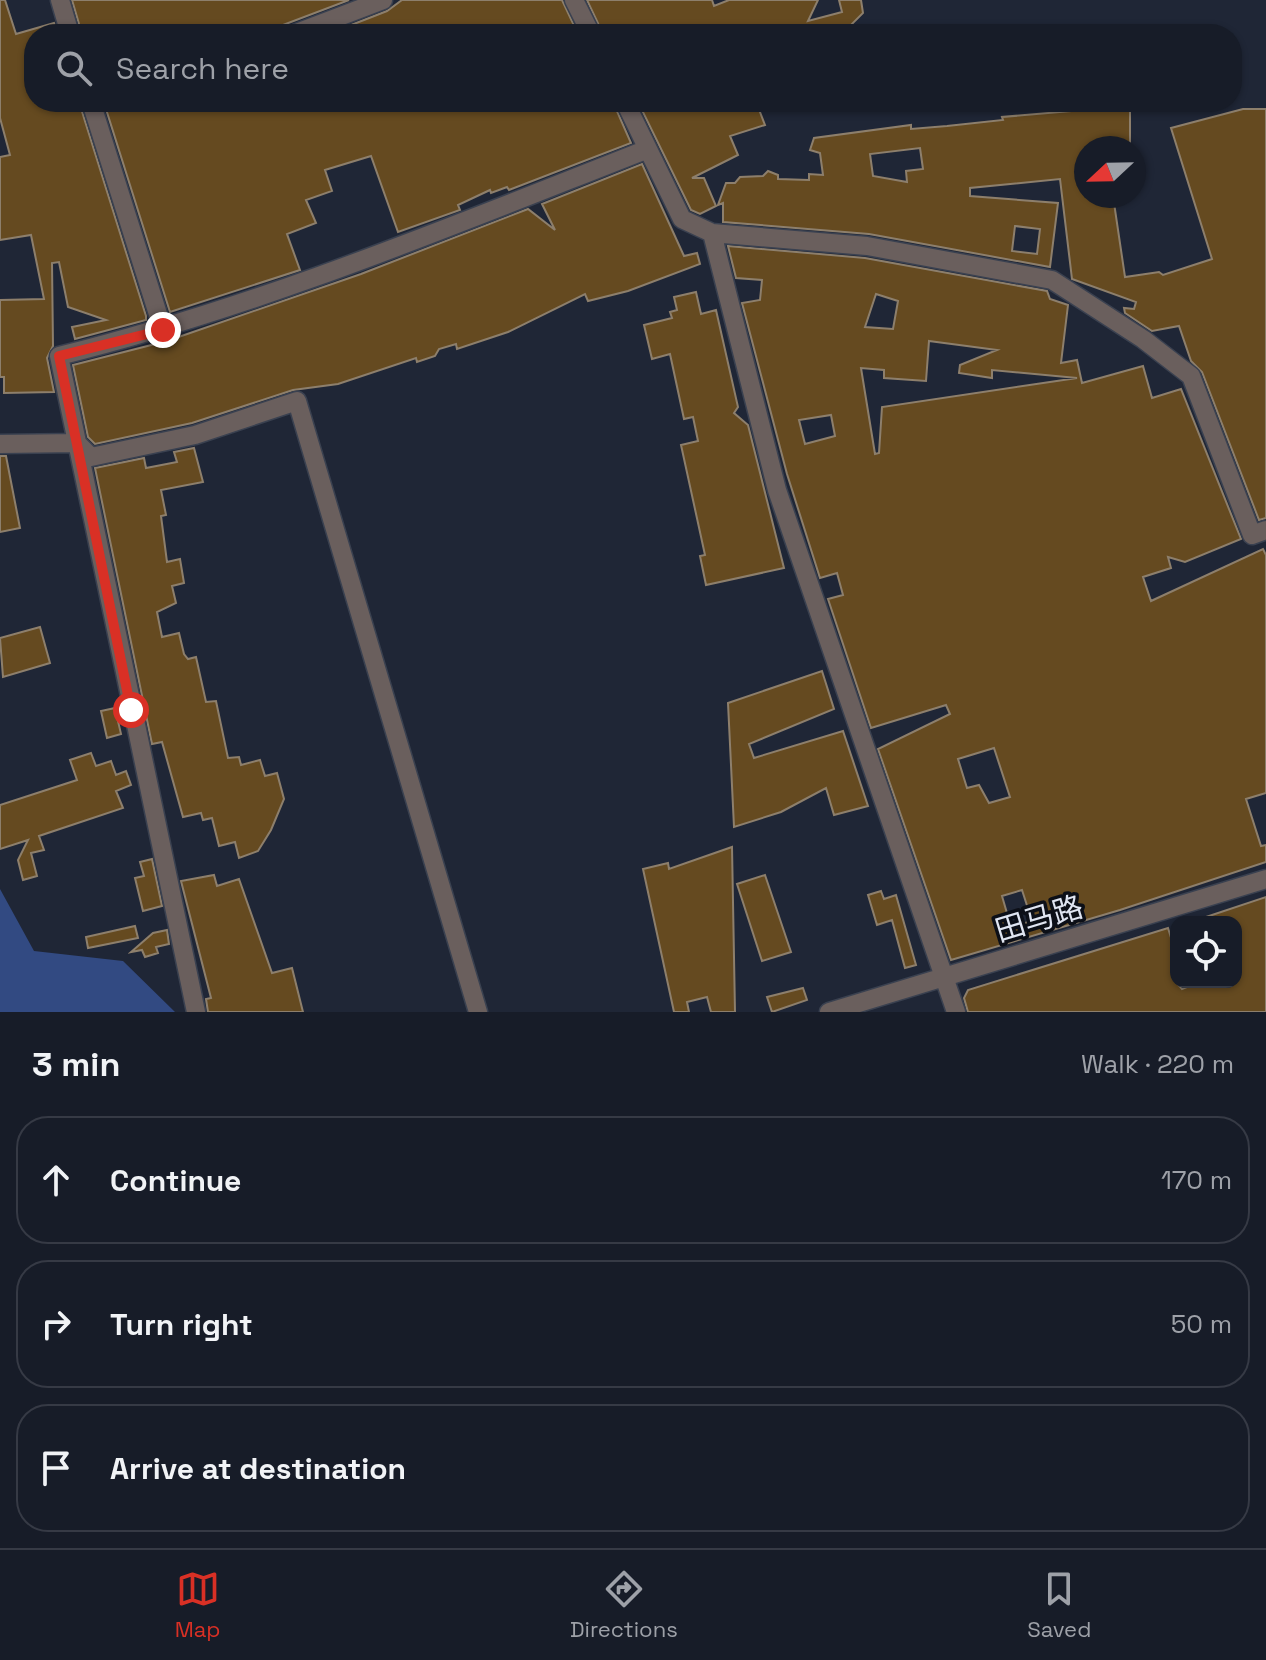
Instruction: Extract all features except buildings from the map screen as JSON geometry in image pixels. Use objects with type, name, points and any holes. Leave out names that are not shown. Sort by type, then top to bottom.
[{"type":"street","points":[[60,0],[67,24]]},
{"type":"street","points":[[320,24],[383,0]]},
{"type":"street","points":[[574,0],[586,24]]},
{"type":"street","points":[[94,112],[163,330]]},
{"type":"street","points":[[630,112],[682,219],[712,233],[867,246],[1052,280],[1143,339],[1191,376],[1252,535],[1266,530]]},
{"type":"street","points":[[196,1012],[59,356],[163,330],[350,265],[648,149]]},
{"type":"street","points":[[712,233],[777,490],[956,1012]]},
{"type":"street","points":[[0,444],[77,443],[91,457],[195,435],[297,401],[478,1012]]},
{"type":"street","name":"田马路","points":[[829,1012],[1266,879]]},
{"type":"shaded area","points":[[0,889],[34,951],[123,961],[175,1012],[0,1012]]},
{"type":"route","points":[[131,710],[59,356],[163,330]]}]
